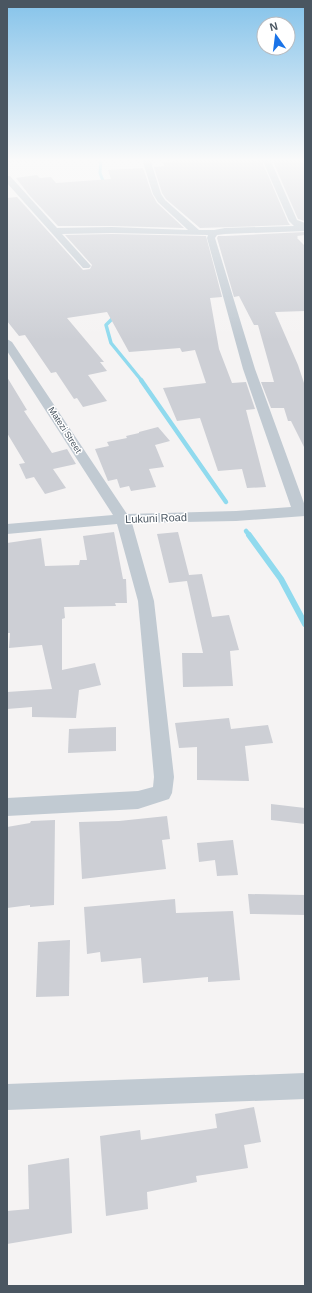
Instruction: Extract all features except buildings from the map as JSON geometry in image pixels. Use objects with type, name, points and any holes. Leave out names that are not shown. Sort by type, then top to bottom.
[{"type":"street","points":[[45,219],[86,266]]},
{"type":"street","points":[[182,219],[195,231]]},
{"type":"street","points":[[292,219],[299,225],[305,227]]},
{"type":"street","points":[[56,231],[195,231],[214,233],[225,230],[305,227]]},
{"type":"street","points":[[214,233],[211,238],[249,368],[302,511]]},
{"type":"street","name":"Matezi Street","points":[[7,342],[123,519],[146,601],[164,777],[162,794],[138,800],[7,807]]},
{"type":"street","name":"Lukuni Road","points":[[7,529],[123,519],[236,516],[302,511]]},
{"type":"street","points":[[7,1097],[305,1086]]},
{"type":"waterway","points":[[117,314],[106,325],[111,343],[142,381]]},
{"type":"waterway","points":[[141,380],[226,502]]},
{"type":"waterway","points":[[246,531],[250,536]]},
{"type":"waterway","points":[[249,535],[281,579],[305,624]]}]
